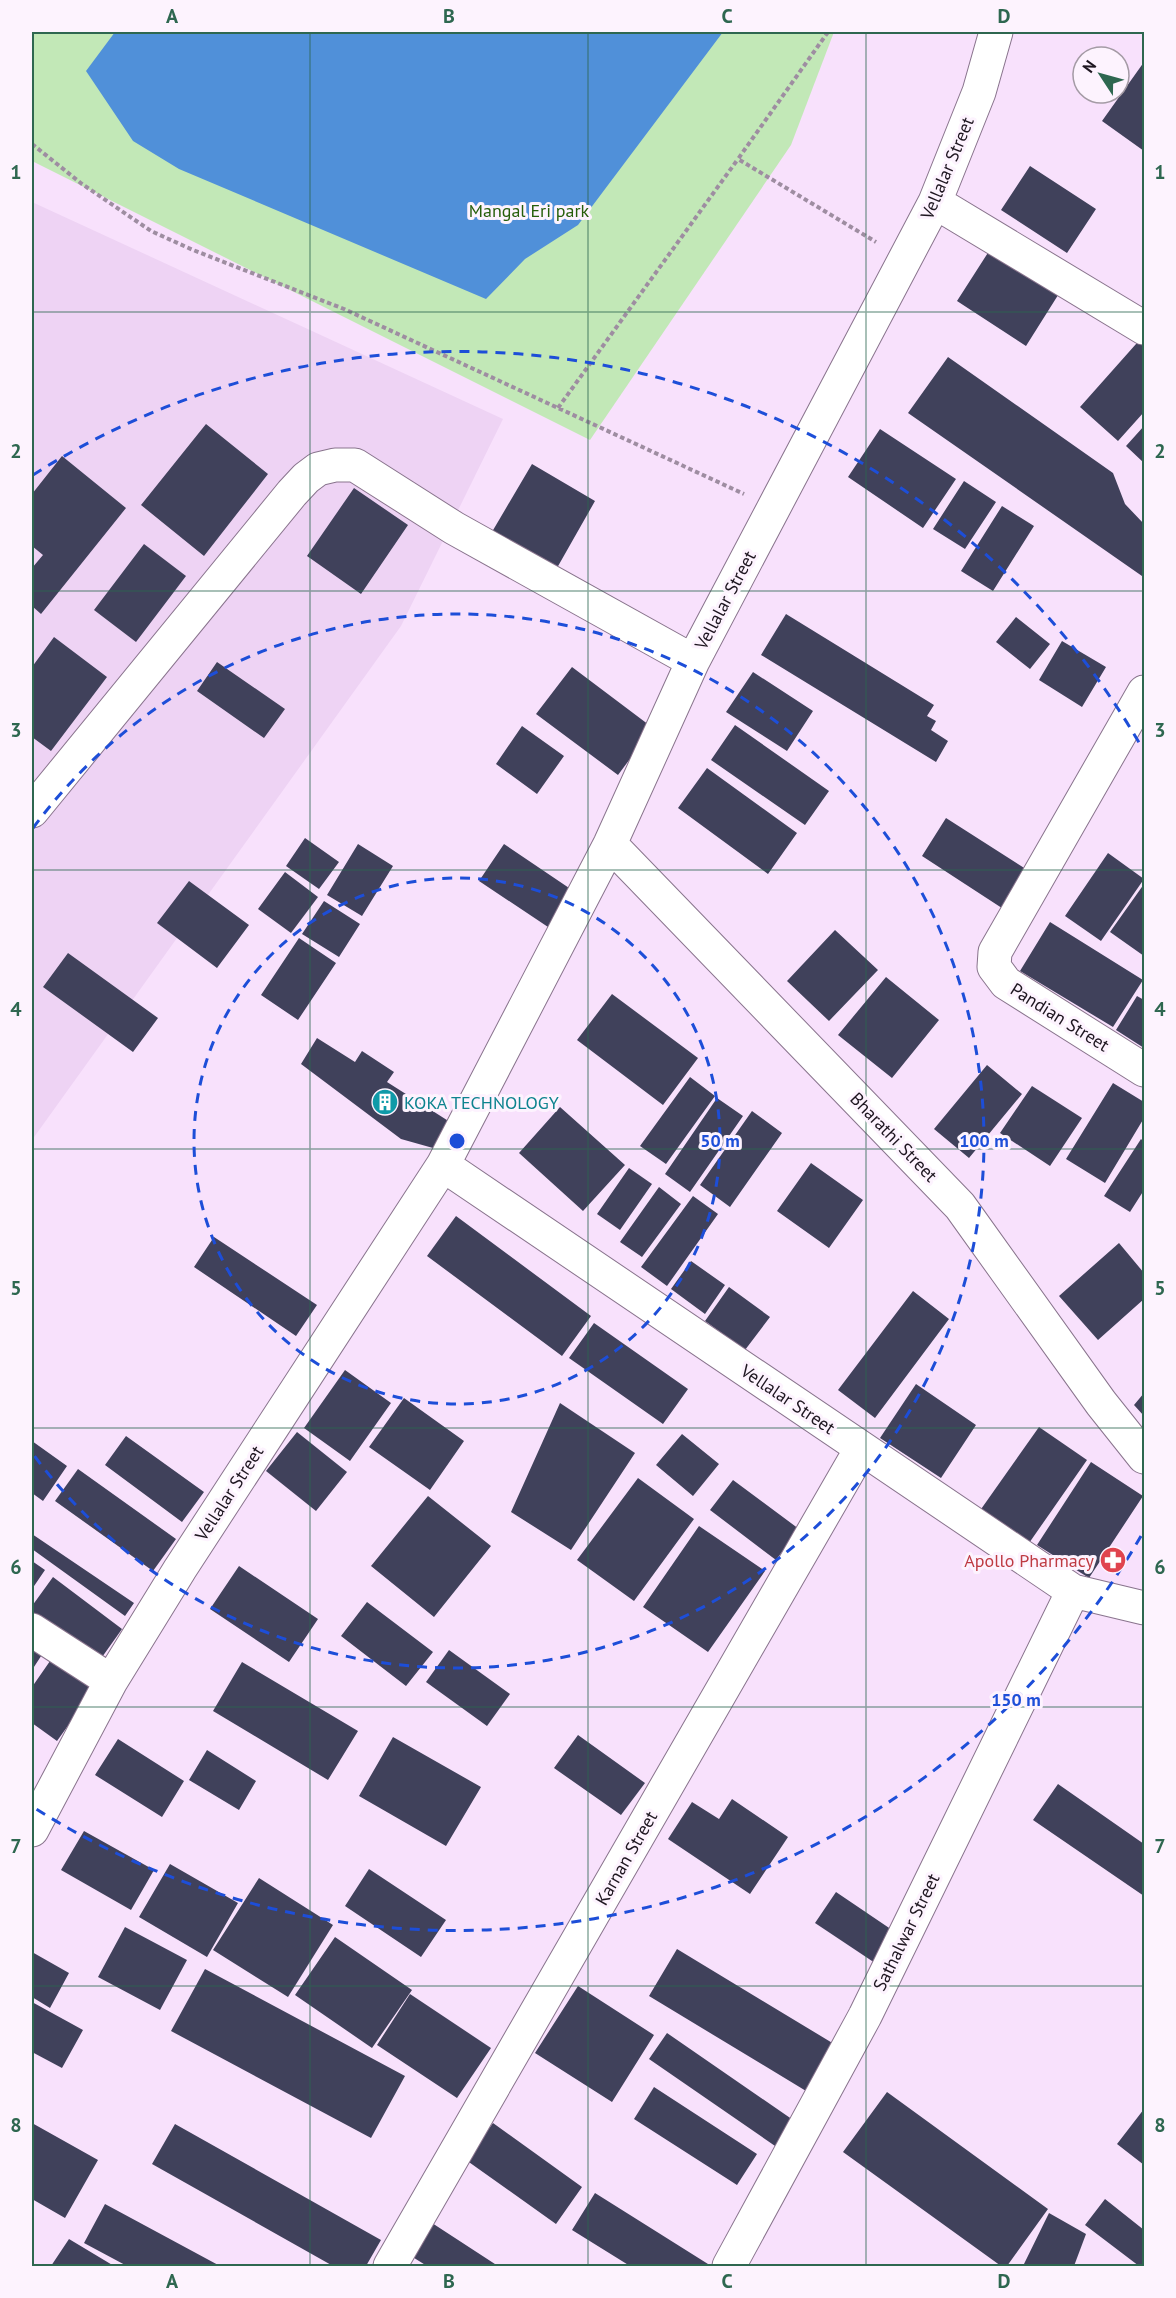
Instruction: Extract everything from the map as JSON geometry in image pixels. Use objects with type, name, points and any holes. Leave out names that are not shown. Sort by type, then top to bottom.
[{"type":"street","name":"Vellalar Street","points":[[32,1830],[103,1676],[180,1569],[443,1165],[610,844],[693,661],[934,202],[979,92],[996,32]]},
{"type":"street","points":[[934,202],[1144,328]]},
{"type":"street","points":[[32,811],[306,477],[318,469],[335,465],[355,465],[454,528],[693,661]]},
{"type":"street","name":"Pandian Street","points":[[1144,692],[995,952],[994,967],[1006,983],[1144,1070]]},
{"type":"street","name":"Bharathi Street","points":[[610,844],[960,1206],[1101,1403],[1144,1457]]},
{"type":"street","name":"Vellalar Street","points":[[443,1165],[1073,1591],[1143,1603]]},
{"type":"street","name":"Karnan Street","points":[[390,2266],[861,1449]]},
{"type":"street","name":"Sathalwar Street","points":[[729,2266],[866,2016],[1073,1591]]},
{"type":"street","points":[[32,1630],[103,1676]]},
{"type":"path","points":[[558,408],[828,32]]},
{"type":"path","points":[[32,144],[82,184],[151,231],[193,250],[344,309],[774,507]]},
{"type":"path","points":[[738,159],[904,259]]},
{"type":"shaded area","points":[[32,202],[503,419],[401,626],[32,1140]]},
{"type":"green space","name":"Mangal Eri park","points":[[32,32],[834,32],[791,145],[590,440],[32,161]]},
{"type":"water","points":[[115,32],[723,32],[578,225],[525,259],[486,299],[179,169],[133,141],[86,71]]},
{"type":"building","points":[[1144,62],[1144,151],[1102,121],[1113,105],[1131,105],[1131,80]]},
{"type":"building","points":[[1030,166],[1096,209],[1067,253],[1001,210]]},
{"type":"building","points":[[991,248],[1060,292],[1026,346],[957,301]]},
{"type":"building","points":[[1144,335],[1144,412],[1118,441],[1080,407]]},
{"type":"building","points":[[948,357],[1113,473],[1125,504],[1144,524],[1144,572],[1142,576],[908,413]]},
{"type":"building","points":[[206,424],[268,474],[204,556],[141,505]]},
{"type":"building","points":[[1144,426],[1144,463],[1126,446]]},
{"type":"building","points":[[880,429],[956,479],[923,528],[848,477]]},
{"type":"building","points":[[62,456],[126,508],[41,614],[32,606],[32,568],[43,555],[32,546],[32,494]]},
{"type":"building","points":[[532,464],[595,501],[553,575],[489,537]]},
{"type":"building","points":[[964,481],[996,502],[965,549],[933,529]]},
{"type":"building","points":[[354,488],[408,525],[361,594],[307,556]]},
{"type":"building","points":[[1002,506],[1034,526],[993,591],[961,571]]},
{"type":"building","points":[[144,544],[186,576],[136,642],[94,610]]},
{"type":"building","points":[[786,614],[934,705],[927,716],[936,721],[931,730],[948,741],[936,762],[761,655]]},
{"type":"building","points":[[1016,617],[1050,644],[1030,669],[996,642]]},
{"type":"building","points":[[54,637],[107,677],[51,751],[32,737],[32,667]]},
{"type":"building","points":[[1062,641],[1106,667],[1082,707],[1039,680]]},
{"type":"building","points":[[217,662],[285,709],[264,738],[197,691]]},
{"type":"building","points":[[572,667],[653,728],[618,775],[536,714]]},
{"type":"building","points":[[753,672],[813,711],[787,751],[726,712]]},
{"type":"building","points":[[735,725],[829,791],[805,825],[711,760]]},
{"type":"building","points":[[522,726],[564,756],[537,794],[496,764]]},
{"type":"building","points":[[707,768],[797,833],[768,874],[678,808]]},
{"type":"building","points":[[946,818],[1032,873],[1008,912],[922,856]]},
{"type":"building","points":[[305,838],[339,862],[319,889],[286,866]]},
{"type":"building","points":[[358,844],[393,866],[362,916],[327,895]]},
{"type":"building","points":[[504,844],[575,892],[551,929],[479,881]]},
{"type":"building","points":[[1108,853],[1144,879],[1101,941],[1065,916]]},
{"type":"building","points":[[285,872],[318,897],[291,933],[258,909]]},
{"type":"building","points":[[189,881],[249,925],[217,968],[157,923]]},
{"type":"building","points":[[1144,884],[1144,956],[1110,932]]},
{"type":"building","points":[[324,901],[360,924],[339,957],[302,934]]},
{"type":"building","points":[[1050,922],[1143,980],[1113,1027],[1020,971]]},
{"type":"building","points":[[835,930],[878,970],[829,1021],[787,981]]},
{"type":"building","points":[[299,938],[336,963],[298,1020],[261,995]]},
{"type":"building","points":[[68,953],[158,1018],[133,1052],[43,987]]},
{"type":"building","points":[[886,977],[939,1020],[892,1078],[838,1035]]},
{"type":"building","points":[[612,994],[698,1058],[663,1105],[577,1040]]},
{"type":"building","points":[[1137,996],[1144,1000],[1144,1048],[1116,1030]]},
{"type":"building","name":"KOKA TECHNOLOGY","points":[[317,1038],[355,1062],[362,1051],[394,1072],[387,1082],[450,1122],[433,1148],[401,1139],[301,1064]]},
{"type":"building","points":[[987,1065],[1022,1094],[969,1158],[934,1129]]},
{"type":"building","points":[[690,1077],[715,1096],[666,1164],[640,1146]]},
{"type":"building","points":[[1113,1083],[1144,1102],[1144,1118],[1105,1183],[1066,1159]]},
{"type":"building","points":[[1032,1086],[1082,1118],[1050,1166],[1000,1133]]},
{"type":"building","points":[[717,1098],[743,1116],[690,1192],[665,1174]]},
{"type":"building","points":[[560,1107],[625,1165],[583,1211],[519,1153]]},
{"type":"building","points":[[752,1111],[782,1133],[730,1207],[700,1185]]},
{"type":"building","points":[[1141,1139],[1144,1142],[1144,1190],[1130,1212],[1104,1196]]},
{"type":"building","points":[[811,1163],[863,1200],[829,1248],[777,1211]]},
{"type":"building","points":[[629,1168],[652,1184],[620,1230],[597,1214]]},
{"type":"building","points":[[659,1187],[681,1204],[642,1257],[620,1242]]},
{"type":"building","points":[[693,1196],[718,1214],[667,1286],[641,1267]]},
{"type":"building","points":[[456,1216],[591,1316],[562,1356],[427,1256]]},
{"type":"building","points":[[214,1237],[317,1305],[296,1336],[194,1267]]},
{"type":"building","points":[[1119,1243],[1144,1273],[1144,1299],[1098,1340],[1059,1296]]},
{"type":"building","points":[[691,1261],[725,1285],[705,1314],[671,1289]]},
{"type":"building","points":[[729,1287],[770,1317],[745,1350],[705,1321]]},
{"type":"building","points":[[913,1291],[949,1319],[875,1418],[838,1390]]},
{"type":"building","points":[[594,1323],[688,1389],[663,1424],[569,1358]]},
{"type":"building","points":[[345,1370],[391,1403],[350,1461],[304,1428]]},
{"type":"building","points":[[916,1384],[976,1425],[941,1478],[880,1438]]},
{"type":"building","points":[[1144,1393],[1144,1416],[1134,1405]]},
{"type":"building","points":[[404,1398],[464,1441],[430,1490],[369,1447]]},
{"type":"building","points":[[560,1403],[635,1453],[571,1550],[511,1512]]},
{"type":"building","points":[[1039,1427],[1087,1460],[1027,1546],[979,1512]]},
{"type":"building","points":[[297,1432],[347,1472],[316,1511],[266,1471]]},
{"type":"building","points":[[682,1434],[719,1464],[693,1496],[656,1465]]},
{"type":"building","points":[[126,1436],[204,1492],[182,1522],[105,1465]]},
{"type":"building","points":[[32,1441],[67,1466],[43,1501],[32,1493]]},
{"type":"building","points":[[1091,1462],[1143,1496],[1089,1578],[1037,1545]]},
{"type":"building","points":[[78,1469],[176,1539],[153,1571],[55,1501]]},
{"type":"building","points":[[638,1478],[694,1519],[634,1601],[577,1560]]},
{"type":"building","points":[[733,1480],[799,1529],[776,1560],[710,1510]]},
{"type":"building","points":[[428,1496],[491,1546],[434,1617],[371,1566]]},
{"type":"building","points":[[699,1526],[765,1571],[708,1652],[643,1607]]},
{"type":"building","points":[[32,1534],[134,1603],[125,1616],[32,1549]]},
{"type":"building","points":[[32,1561],[45,1570],[32,1589]]},
{"type":"building","points":[[239,1566],[318,1619],[289,1662],[210,1609]]},
{"type":"building","points":[[53,1577],[122,1629],[95,1667],[32,1622],[32,1606]]},
{"type":"building","points":[[367,1602],[433,1652],[406,1686],[341,1636]]},
{"type":"building","points":[[32,1641],[45,1650],[32,1670]]},
{"type":"building","points":[[449,1650],[510,1694],[487,1726],[426,1682]]},
{"type":"building","points":[[57,1651],[100,1681],[57,1741],[32,1723],[32,1687]]},
{"type":"building","points":[[242,1662],[358,1731],[328,1780],[213,1711]]},
{"type":"building","points":[[578,1735],[645,1783],[621,1815],[554,1768]]},
{"type":"building","points":[[393,1737],[481,1787],[446,1846],[359,1796]]},
{"type":"building","points":[[118,1739],[184,1781],[162,1817],[95,1775]]},
{"type":"building","points":[[207,1750],[256,1781],[239,1810],[189,1780]]},
{"type":"building","points":[[1058,1784],[1144,1844],[1144,1896],[1033,1820]]},
{"type":"building","points":[[732,1799],[788,1837],[750,1894],[668,1839],[692,1802],[719,1819]]},
{"type":"building","points":[[84,1831],[154,1870],[131,1910],[61,1870]]},
{"type":"building","points":[[170,1864],[238,1903],[207,1957],[139,1917]]},
{"type":"building","points":[[369,1869],[446,1920],[421,1957],[345,1906]]},
{"type":"building","points":[[259,1878],[333,1925],[288,1997],[213,1950]]},
{"type":"building","points":[[836,1892],[901,1936],[881,1967],[815,1923]]},
{"type":"building","points":[[125,1927],[187,1960],[160,2010],[98,1977]]},
{"type":"building","points":[[335,1937],[412,1990],[372,2048],[295,1995]]},
{"type":"building","points":[[677,1949],[839,2047],[811,2094],[649,1996]]},
{"type":"building","points":[[32,1952],[69,1973],[50,2008],[32,1997]]},
{"type":"building","points":[[205,1969],[405,2076],[371,2138],[171,2031]]},
{"type":"building","points":[[578,1986],[654,2035],[612,2102],[535,2053]]},
{"type":"building","points":[[410,1994],[491,2048],[457,2098],[377,2045]]},
{"type":"building","points":[[32,2002],[83,2030],[62,2068],[32,2052]]},
{"type":"building","points":[[667,2033],[796,2122],[778,2148],[649,2059]]},
{"type":"building","points":[[654,2087],[757,2154],[737,2185],[634,2119]]},
{"type":"building","points":[[887,2092],[1048,2209],[1007,2266],[1001,2266],[843,2152]]},
{"type":"building","points":[[1144,2109],[1144,2165],[1117,2144]]},
{"type":"building","points":[[32,2123],[98,2160],[65,2218],[32,2199]]},
{"type":"building","points":[[493,2123],[582,2187],[556,2224],[466,2160]]},
{"type":"building","points":[[175,2124],[381,2240],[366,2266],[333,2266],[152,2164]]},
{"type":"building","points":[[595,2193],[708,2264],[706,2266],[630,2266],[572,2230]]},
{"type":"building","points":[[1105,2199],[1144,2230],[1144,2266],[1139,2266],[1085,2225]]},
{"type":"building","points":[[105,2204],[220,2266],[127,2266],[84,2243]]},
{"type":"building","points":[[1049,2213],[1086,2234],[1074,2266],[1023,2266]]},
{"type":"building","points":[[432,2223],[498,2266],[427,2266],[411,2256]]},
{"type":"building","points":[[69,2239],[114,2266],[51,2266]]},
{"type":"place","name":"KOKA TECHNOLOGY","points":[[385,1102]]},
{"type":"place","name":"Apollo Pharmacy","points":[[1113,1560]]}]
